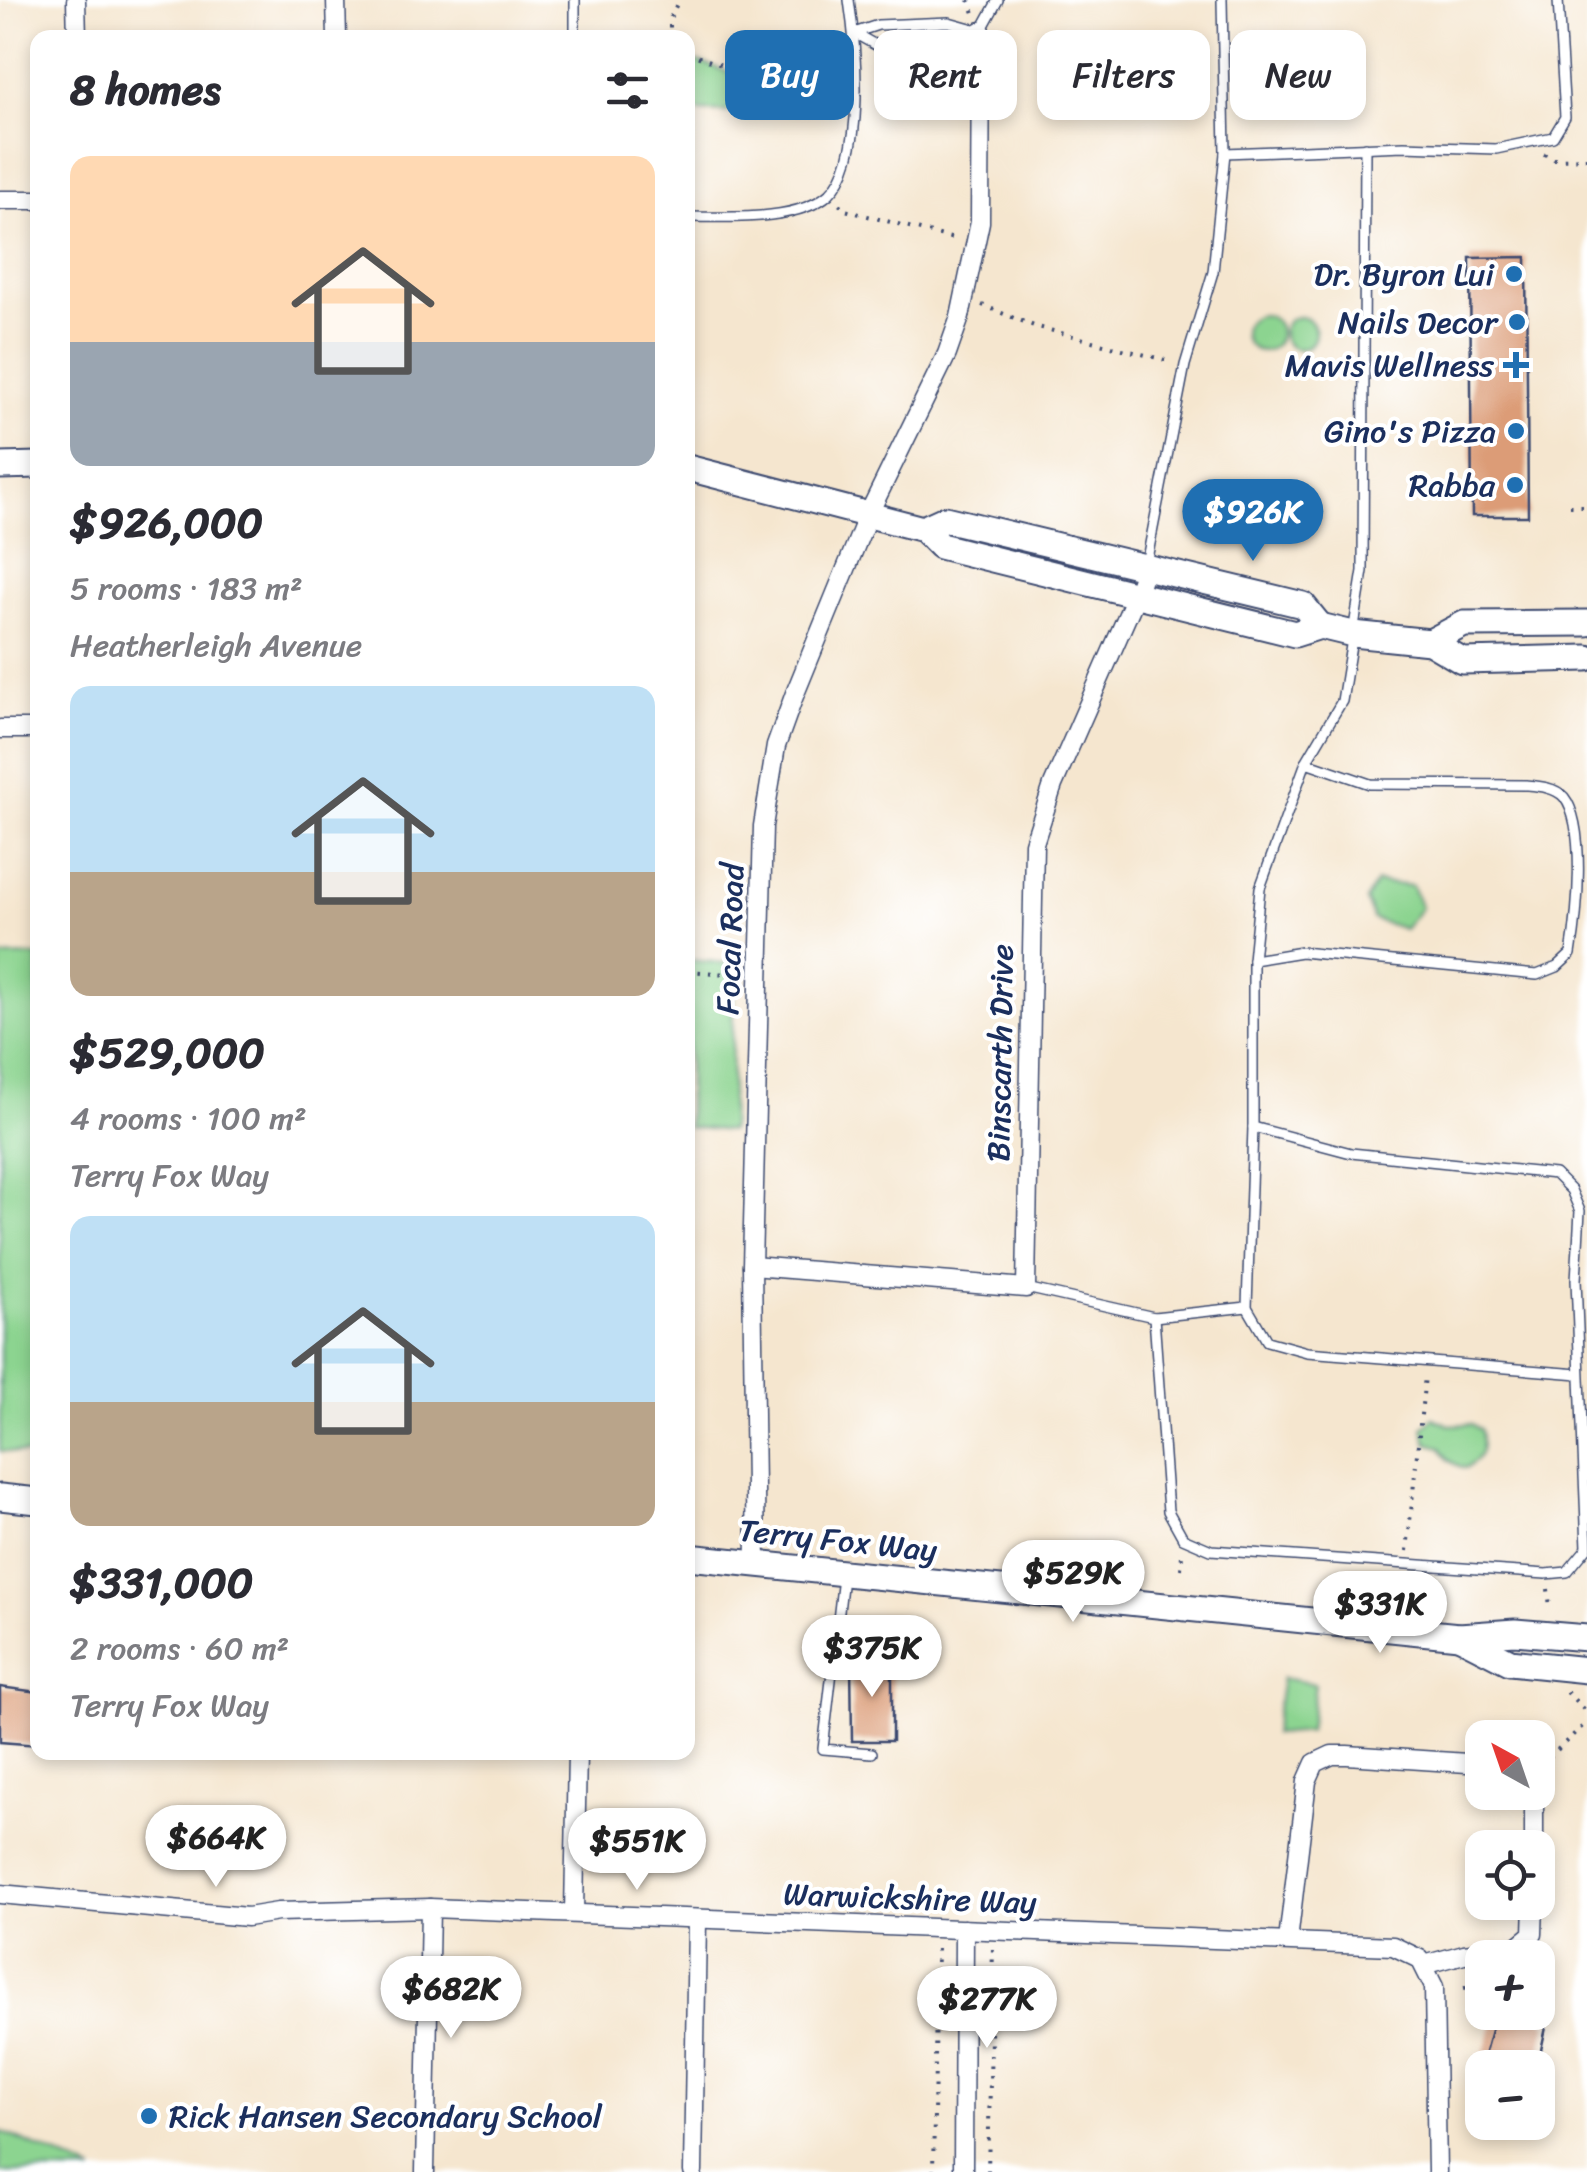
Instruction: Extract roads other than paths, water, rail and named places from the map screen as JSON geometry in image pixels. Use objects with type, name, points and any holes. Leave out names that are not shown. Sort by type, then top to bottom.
[{"type":"street","points":[[76,0],[77,30]]},
{"type":"street","points":[[336,0],[337,30]]},
{"type":"street","name":"Focal Road","points":[[756,1563],[752,1266],[763,826],[776,746],[868,515],[947,354],[980,222],[980,120]]},
{"type":"street","points":[[0,200],[30,200]]},
{"type":"street","points":[[0,466],[30,465]]},
{"type":"street","points":[[695,470],[922,529],[940,546],[1296,634],[1320,626],[1353,634],[1430,642],[1462,660],[1587,658]]},
{"type":"street","points":[[922,529],[945,519],[1146,566],[1303,605],[1320,626]]},
{"type":"street","name":"Binscarth Drive","points":[[1026,1288],[1034,843],[1053,785],[1146,566]]},
{"type":"street","points":[[1430,642],[1464,624],[1587,623]]},
{"type":"street","points":[[0,730],[30,729]]},
{"type":"street","points":[[752,1266],[1026,1288]]},
{"type":"street","points":[[0,1498],[30,1500]]},
{"type":"street","name":"Terry Fox Way","points":[[695,1559],[1458,1636],[1514,1632],[1587,1638]]},
{"type":"street","name":"Terry Fox Way","points":[[1458,1636],[1510,1662],[1587,1670]]},
{"type":"street","points":[[1288,1940],[1307,1780],[1315,1762],[1347,1754],[1465,1763]]},
{"type":"street","points":[[574,1913],[577,1760]]},
{"type":"street","name":"Warwickshire Way","points":[[0,1894],[247,1917],[278,1912],[430,1908],[697,1921],[1288,1940],[1393,1946],[1410,1952],[1424,1964]]},
{"type":"street","points":[[425,2172],[430,1908]]},
{"type":"street","points":[[1437,2172],[1434,1986],[1424,1964],[1521,1945],[1533,1934],[1533,1920]]},
{"type":"street","points":[[694,2172],[697,1921]]},
{"type":"street","points":[[963,2172],[964,1930]]},
{"type":"lane","points":[[575,0],[575,30]]},
{"type":"lane","points":[[849,0],[854,30]]},
{"type":"lane","points":[[981,30],[998,0]]},
{"type":"lane","points":[[1146,566],[1185,365],[1212,272],[1224,153],[1222,0]]},
{"type":"lane","points":[[1224,153],[1365,147],[1496,149],[1554,137],[1565,117],[1558,0]]},
{"type":"lane","points":[[854,33],[878,25],[949,22],[977,30]]},
{"type":"lane","points":[[854,33],[874,44]]},
{"type":"lane","points":[[695,217],[792,212],[829,194],[844,168],[856,113],[854,53]]},
{"type":"lane","points":[[1365,147],[1362,571],[1342,701],[1306,762],[1260,888],[1253,960],[1248,1307],[1267,1341],[1307,1352],[1579,1374]]},
{"type":"lane","points":[[1253,960],[1301,952],[1537,974],[1557,967],[1571,954],[1577,918],[1578,829],[1564,797],[1548,788],[1526,785],[1370,784],[1306,762]]},
{"type":"lane","points":[[1154,1316],[1168,1511],[1182,1538],[1212,1550],[1546,1574],[1567,1572],[1587,1548],[1576,1280],[1580,1212],[1571,1190],[1555,1174],[1351,1152],[1253,1128]]},
{"type":"lane","points":[[1026,1288],[1154,1316],[1248,1307]]},
{"type":"lane","points":[[843,1574],[823,1749],[872,1753]]},
{"type":"place","name":"Dr. Byron Lui","points":[[1514,274]]},
{"type":"place","name":"Nails Decor","points":[[1517,322]]},
{"type":"place","name":"Mavis Wellness","points":[[1516,365]]},
{"type":"place","name":"Gino's Pizza","points":[[1516,431]]},
{"type":"place","name":"Rabba","points":[[1515,485]]},
{"type":"place","name":"Rick Hansen Secondary School","points":[[149,2116]]}]
